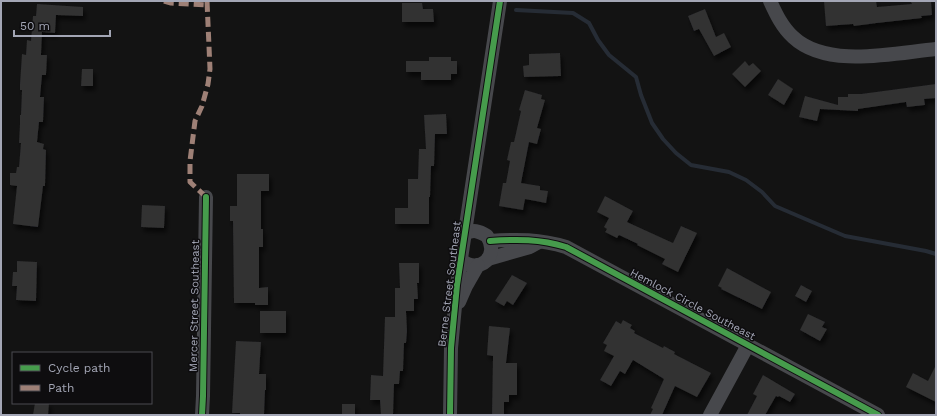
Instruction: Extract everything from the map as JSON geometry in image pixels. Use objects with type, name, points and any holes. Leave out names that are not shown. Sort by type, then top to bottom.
[{"type":"street","name":"Berne Street Southeast","points":[[450,415],[451,348],[454,314],[500,1]]},
{"type":"street","points":[[770,1],[781,24],[793,37],[805,46],[830,55],[866,56],[936,49]]},
{"type":"street","name":"Berne Street Southeast","points":[[454,314],[466,286],[483,262],[491,254],[492,247],[475,214],[474,184],[477,156]]},
{"type":"street","name":"Mercer Street Southeast","points":[[202,415],[206,197]]},
{"type":"street","name":"Berne Street Southeast","points":[[465,234],[470,231],[476,231],[486,237]]},
{"type":"street","name":"Hemlock Circle Southeast","points":[[486,237],[550,242],[566,247],[878,415]]},
{"type":"street","points":[[483,262],[530,247],[540,242]]},
{"type":"street","name":"Berne Street Southeast","points":[[461,260],[472,266],[483,262]]},
{"type":"street","points":[[710,415],[748,345]]},
{"type":"building","points":[[824,1],[876,1],[877,7],[912,4],[911,2],[917,1],[931,1],[932,15],[921,16],[922,18],[854,26],[853,24],[826,26]]},
{"type":"building","points":[[402,3],[422,3],[423,9],[433,9],[434,22],[402,22]]},
{"type":"building","points":[[37,4],[83,7],[83,16],[56,15],[55,33],[42,32],[41,55],[47,55],[46,75],[42,75],[40,97],[44,97],[43,122],[39,122],[37,142],[44,144],[43,149],[46,150],[45,186],[43,186],[38,227],[13,224],[17,186],[10,185],[10,173],[16,173],[17,167],[19,167],[21,143],[19,143],[22,90],[20,90],[20,84],[22,54],[26,55],[27,40],[31,41],[33,16],[36,16]]},
{"type":"building","points":[[705,9],[716,37],[724,33],[731,47],[714,56],[699,29],[694,31],[688,16]]},
{"type":"building","points":[[560,53],[561,76],[524,77],[523,66],[529,65],[529,54]]},
{"type":"building","points":[[429,57],[451,57],[451,61],[457,61],[457,74],[451,74],[451,80],[421,80],[421,72],[406,72],[406,61],[429,61]]},
{"type":"building","points":[[745,61],[749,66],[753,63],[761,71],[745,87],[732,74]]},
{"type":"building","points":[[82,69],[93,69],[93,86],[81,86]]},
{"type":"building","points":[[778,79],[793,89],[784,105],[768,95]]},
{"type":"building","points":[[936,84],[936,98],[924,99],[925,105],[907,107],[906,102],[858,109],[858,111],[820,109],[817,121],[799,117],[805,96],[838,105],[838,97],[848,97],[848,94],[861,94]]},
{"type":"building","points":[[525,90],[542,95],[541,99],[545,100],[537,128],[541,129],[537,144],[529,142],[521,183],[540,186],[540,190],[548,191],[546,203],[525,199],[523,210],[499,206],[503,183],[506,183],[510,161],[507,160],[511,142],[514,142],[521,111],[519,110]]},
{"type":"building","points":[[446,114],[447,134],[435,134],[434,166],[431,166],[429,224],[395,224],[395,208],[408,208],[408,179],[418,179],[419,149],[426,149],[424,115]]},
{"type":"building","points":[[237,174],[269,174],[269,191],[261,191],[261,229],[263,229],[263,247],[259,247],[259,288],[268,287],[268,305],[255,305],[255,303],[234,303],[233,221],[230,221],[230,206],[237,206]]},
{"type":"building","points":[[605,196],[633,211],[627,222],[673,243],[681,226],[697,233],[678,272],[662,264],[665,259],[637,245],[638,244],[619,235],[617,238],[605,232],[607,229],[604,227],[609,218],[597,212]]},
{"type":"building","points":[[142,205],[165,206],[164,228],[141,227]]},
{"type":"building","points":[[17,261],[37,262],[36,301],[16,300],[17,286],[12,286],[13,272],[17,272]]},
{"type":"building","points":[[399,263],[419,263],[419,283],[417,283],[418,299],[414,299],[414,311],[406,311],[407,331],[406,343],[404,343],[403,371],[400,371],[399,384],[394,384],[393,415],[381,415],[380,400],[370,400],[371,375],[383,376],[385,317],[395,317],[395,288],[400,288]]},
{"type":"building","points":[[727,268],[771,292],[762,309],[721,289],[722,288],[718,286]]},
{"type":"building","points":[[512,275],[527,283],[513,305],[507,301],[504,306],[495,301]]},
{"type":"building","points":[[801,285],[812,291],[806,302],[795,296]]},
{"type":"building","points":[[260,311],[286,311],[286,333],[260,333]]},
{"type":"building","points":[[808,314],[825,322],[822,327],[827,329],[820,341],[800,330]]},
{"type":"building","points":[[623,320],[632,325],[630,328],[635,331],[634,333],[663,348],[664,346],[675,352],[674,354],[711,373],[697,397],[675,386],[662,415],[650,415],[653,409],[651,408],[664,379],[633,360],[625,374],[620,371],[611,386],[600,380],[614,356],[604,351],[607,345],[603,343],[616,321],[621,324]]},
{"type":"building","points":[[489,326],[510,328],[506,363],[517,363],[517,395],[509,395],[509,402],[504,402],[504,415],[492,415],[493,356],[487,355]]},
{"type":"building","points":[[236,341],[261,342],[259,374],[266,374],[264,415],[240,415],[240,413],[232,413]]},
{"type":"building","points":[[936,365],[936,402],[906,387],[913,373],[928,381]]},
{"type":"building","points":[[763,375],[795,394],[790,402],[776,396],[765,415],[747,415],[757,396],[753,394]]},
{"type":"building","points":[[35,404],[49,404],[48,415],[33,415]]},
{"type":"building","points":[[342,404],[355,404],[355,415],[342,415]]},
{"type":"waterway","points":[[516,10],[573,13],[589,23],[598,40],[609,55],[636,77],[652,123],[663,139],[676,153],[691,165],[729,172],[746,180],[762,192],[775,206],[845,236],[936,254]]},
{"type":"marked path","points":[[164,1],[171,3],[207,5]]},
{"type":"marked path","points":[[206,197],[190,182],[190,161],[195,121],[202,106],[208,84],[210,69],[207,1]]},
{"type":"cycle path","points":[[450,415],[451,348],[457,285],[500,1]]},
{"type":"cycle path","points":[[202,415],[206,197]]},
{"type":"cycle path","points":[[490,241],[528,240],[547,242],[566,247],[878,415]]}]
